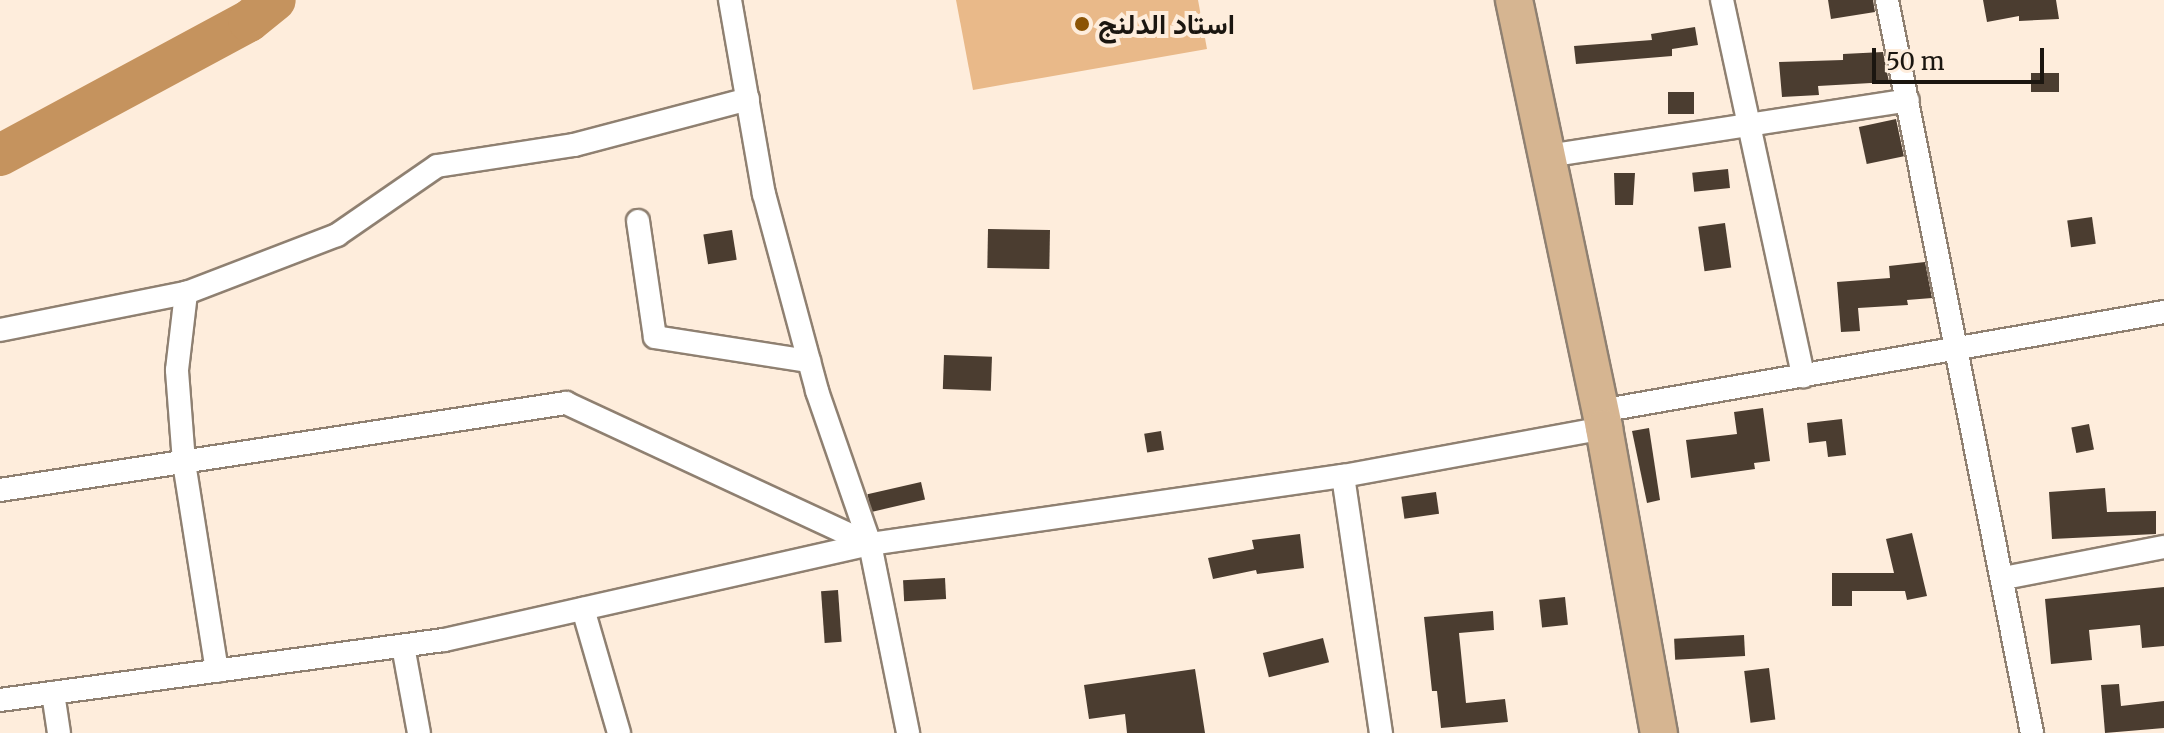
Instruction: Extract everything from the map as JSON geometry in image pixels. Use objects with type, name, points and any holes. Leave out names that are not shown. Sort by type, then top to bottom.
[{"type":"main road","points":[[1514,0],[1602,420],[1659,733]]},
{"type":"street","points":[[730,0],[764,194],[809,361],[870,544],[908,733]]},
{"type":"street","points":[[1722,0],[1803,376]]},
{"type":"street","points":[[1887,0],[2004,578],[2032,733]]},
{"type":"street","points":[[0,330],[186,293],[337,235],[437,166],[574,145],[748,99]]},
{"type":"street","points":[[1548,156],[1908,100]]},
{"type":"street","points":[[638,221],[655,337],[809,361]]},
{"type":"street","points":[[186,293],[177,370],[184,462],[217,671]]},
{"type":"street","points":[[0,700],[444,640],[870,544],[1343,476],[1803,376],[2164,312]]},
{"type":"street","points":[[0,490],[566,403],[870,544]]},
{"type":"street","points":[[1343,476],[1381,733]]},
{"type":"street","points":[[2004,578],[2164,547]]},
{"type":"street","points":[[583,609],[619,733]]},
{"type":"street","points":[[403,646],[419,733]]},
{"type":"street","points":[[53,693],[59,733]]},
{"type":"shaded area","name":"استاد الدلنج","points":[[956,0],[1198,0],[1207,49],[973,90]]},
{"type":"building","points":[[1828,0],[1873,0],[1875,12],[1831,19]]},
{"type":"building","points":[[1983,0],[2056,0],[2059,19],[2019,21],[2019,16],[1987,22]]},
{"type":"building","points":[[1695,27],[1698,45],[1672,49],[1672,56],[1576,64],[1574,46],[1652,40],[1651,34]]},
{"type":"building","points":[[1883,52],[1889,82],[1818,86],[1819,95],[1782,97],[1779,62],[1843,60],[1843,54]]},
{"type":"building","points":[[2031,73],[2059,73],[2059,92],[2031,92]]},
{"type":"building","points":[[1668,92],[1694,92],[1694,114],[1668,114]]},
{"type":"building","points":[[1896,119],[1904,156],[1867,164],[1859,127]]},
{"type":"building","points":[[1728,169],[1730,188],[1694,192],[1692,173]]},
{"type":"building","points":[[1614,173],[1635,173],[1633,205],[1615,205]]},
{"type":"building","points":[[2092,217],[2096,244],[2071,247],[2067,220]]},
{"type":"building","points":[[1725,223],[1731,268],[1705,271],[1698,227]]},
{"type":"building","points":[[988,229],[1050,230],[1049,269],[987,268]]},
{"type":"building","points":[[732,230],[737,260],[708,264],[703,235]]},
{"type":"building","points":[[1925,262],[1932,298],[1907,300],[1908,305],[1858,308],[1860,331],[1841,332],[1837,282],[1890,278],[1889,266]]},
{"type":"building","points":[[944,355],[992,357],[991,391],[943,389]]},
{"type":"building","points":[[1763,408],[1770,461],[1754,463],[1755,469],[1691,478],[1686,440],[1737,434],[1734,412]]},
{"type":"building","points":[[1842,419],[1846,455],[1828,457],[1826,441],[1809,443],[1807,423]]},
{"type":"building","points":[[2089,424],[2094,450],[2076,453],[2071,427]]},
{"type":"building","points":[[1649,428],[1660,500],[1647,503],[1632,431]]},
{"type":"building","points":[[1161,431],[1164,450],[1147,452],[1144,434]]},
{"type":"building","points":[[921,482],[925,500],[871,512],[867,494]]},
{"type":"building","points":[[2105,488],[2107,512],[2156,511],[2156,534],[2052,539],[2049,492]]},
{"type":"building","points":[[1436,492],[1439,514],[1404,519],[1401,497]]},
{"type":"building","points":[[1912,533],[1927,596],[1907,600],[1905,591],[1852,591],[1852,606],[1832,606],[1832,573],[1894,573],[1886,539]]},
{"type":"building","points":[[1300,534],[1304,568],[1257,574],[1256,570],[1213,579],[1208,558],[1254,549],[1252,540]]},
{"type":"building","points":[[945,578],[946,599],[904,601],[903,580]]},
{"type":"building","points":[[2164,587],[2164,646],[2142,648],[2140,625],[2089,630],[2092,660],[2051,664],[2045,599]]},
{"type":"building","points":[[838,590],[842,642],[825,643],[821,591]]},
{"type":"building","points":[[1565,597],[1568,625],[1542,628],[1539,600]]},
{"type":"building","points":[[1493,611],[1494,630],[1459,633],[1466,703],[1505,699],[1508,722],[1441,728],[1437,691],[1432,691],[1424,617]]},
{"type":"building","points":[[1744,635],[1745,656],[1675,660],[1674,639]]},
{"type":"building","points":[[1323,638],[1329,662],[1269,677],[1263,653]]},
{"type":"building","points":[[1769,668],[1775,720],[1751,723],[1744,671]]},
{"type":"building","points":[[1195,669],[1205,733],[1127,733],[1125,714],[1089,719],[1084,685]]},
{"type":"building","points":[[2119,684],[2121,706],[2164,701],[2164,728],[2105,733],[2101,685]]},
{"type":"waterway","points":[[0,155],[249,21],[275,0]]},
{"type":"place","name":"استاد الدلنج","points":[[1082,24]]}]
